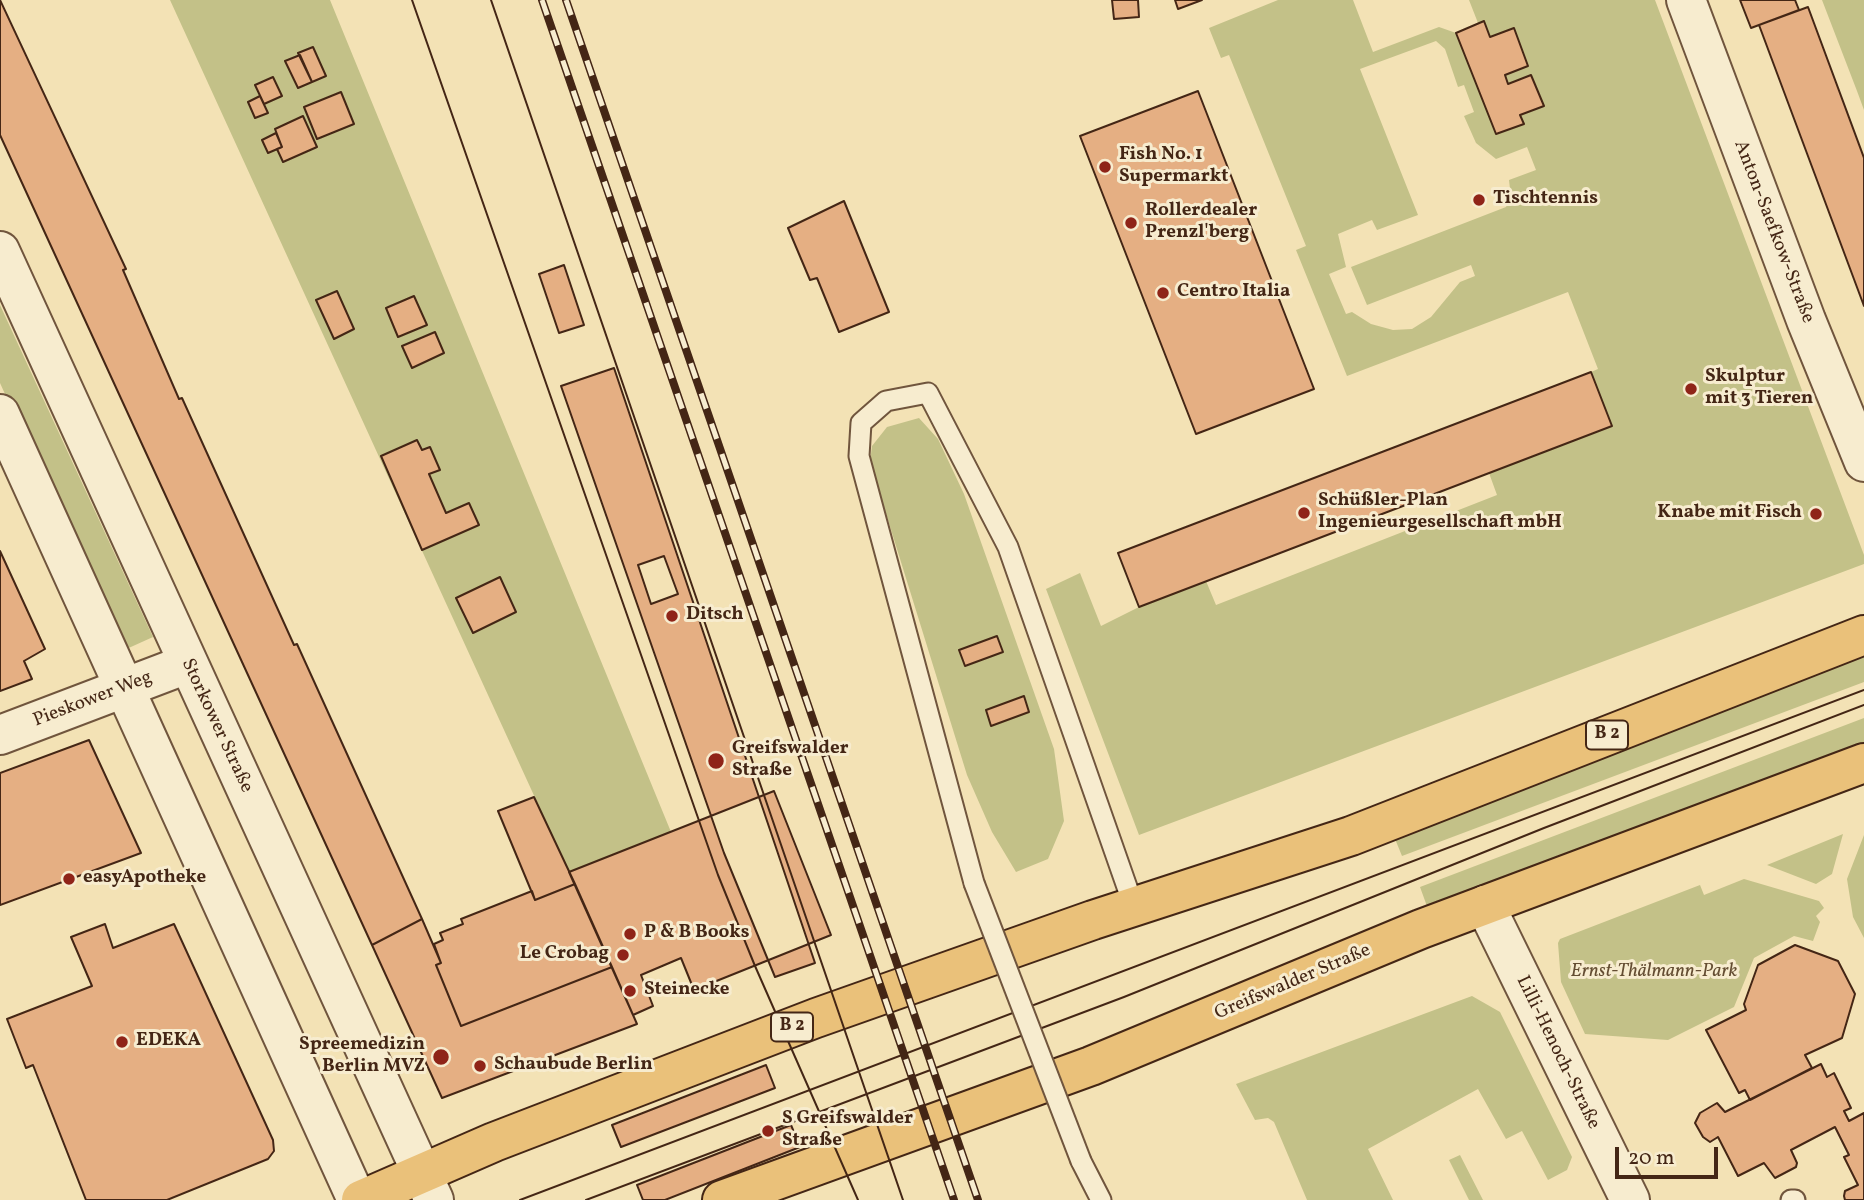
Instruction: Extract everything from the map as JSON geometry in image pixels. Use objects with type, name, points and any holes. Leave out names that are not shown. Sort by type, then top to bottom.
[{"type":"main road","name":"B 2","points":[[359,1200],[427,1186],[816,1018],[1134,907],[1351,836],[1864,635]]},
{"type":"main road","name":"Greifswalder Straße","points":[[722,1200],[1091,1066],[1485,905],[1864,763]]},
{"type":"street","name":"Anton-Saefkow-Straße","points":[[1686,0],[1806,320],[1864,462]]},
{"type":"street","name":"Storkower Straße","points":[[0,251],[427,1186]]},
{"type":"street","points":[[0,414],[359,1200]]},
{"type":"street","name":"Pieskower Weg","points":[[0,735],[187,664]]},
{"type":"street","name":"Lilli-Henoch-Straße","points":[[1485,905],[1630,1200]]},
{"type":"lane","points":[[1101,1200],[1082,1161],[974,883],[859,456],[861,424],[886,401],[928,393],[1008,547],[1134,907]]},
{"type":"green space","points":[[170,0],[330,0],[671,832],[569,872]]},
{"type":"green space","points":[[1278,0],[1353,0],[1373,52],[1439,27],[1456,33],[1496,134],[1518,125],[1469,0],[1655,0],[1864,555],[1864,564],[1139,835],[1046,589],[1080,573],[1101,626],[1139,607],[1206,581],[1216,605],[1497,495],[1489,473],[1611,426],[1591,372],[1598,369],[1568,292],[1347,376],[1296,250],[1306,246],[1229,55],[1221,58],[1209,28]],"holes":[[[1436,41],[1445,49],[1458,87],[1464,85],[1474,112],[1464,116],[1476,143],[1496,159],[1527,147],[1536,170],[1509,180],[1511,198],[1506,207],[1351,267],[1367,305],[1471,265],[1475,276],[1460,282],[1431,317],[1412,329],[1393,330],[1371,324],[1352,312],[1346,314],[1329,274],[1346,267],[1338,234],[1372,220],[1377,230],[1418,215],[1360,69]]]},
{"type":"green space","points":[[1822,0],[1864,0],[1864,110],[1857,91]]},
{"type":"green space","points":[[0,305],[153,637],[122,651],[0,383]]},
{"type":"green space","points":[[919,418],[938,439],[964,494],[1054,749],[1064,821],[1048,859],[1016,872],[992,832],[967,775],[870,462],[872,446],[887,427]]},
{"type":"green space","points":[[1864,656],[1864,682],[1402,856],[1393,834]]},
{"type":"green space","points":[[1864,718],[1864,743],[1428,909],[1420,887]]},
{"type":"green space","points":[[1843,834],[1832,874],[1816,884],[1767,865]]},
{"type":"green space","points":[[1864,835],[1864,938],[1853,917],[1847,879]]},
{"type":"green space","name":"Ernst-Thälmann-Park","points":[[1744,879],[1819,901],[1824,908],[1816,916],[1820,922],[1813,941],[1794,936],[1754,958],[1734,1007],[1668,1040],[1585,1034],[1561,982],[1560,939],[1700,885],[1704,895]]},
{"type":"green space","points":[[1472,996],[1500,1012],[1572,1157],[1567,1170],[1548,1180],[1522,1131],[1506,1139],[1478,1089],[1368,1149],[1393,1200],[1307,1200],[1274,1122],[1268,1118],[1255,1120],[1236,1084]]},
{"type":"green space","points":[[1460,1155],[1483,1200],[1469,1200],[1449,1160]]},
{"type":"building","points":[[0,0],[126,269],[123,270],[179,399],[182,398],[294,645],[297,644],[422,919],[372,945],[0,135]]},
{"type":"building","points":[[1112,0],[1138,0],[1139,17],[1114,19]]},
{"type":"building","points":[[1175,0],[1202,0],[1178,9]]},
{"type":"building","points":[[1740,0],[1795,0],[1799,10],[1751,28]]},
{"type":"building","points":[[1808,7],[1864,158],[1864,306],[1759,25]]},
{"type":"building","points":[[1484,21],[1490,37],[1514,28],[1528,66],[1505,75],[1508,84],[1531,75],[1544,106],[1520,115],[1524,124],[1496,134],[1456,33]]},
{"type":"building","points":[[313,47],[326,76],[312,82],[298,53]]},
{"type":"building","points":[[300,55],[312,82],[298,88],[285,61]]},
{"type":"building","points":[[273,77],[282,96],[264,104],[255,85]]},
{"type":"building","points":[[1198,91],[1314,389],[1196,434],[1080,136]]},
{"type":"building","points":[[341,92],[354,124],[317,139],[304,107]]},
{"type":"building","points":[[260,96],[268,113],[255,118],[248,102]]},
{"type":"building","points":[[303,116],[317,147],[283,162],[277,149],[282,147],[275,129]]},
{"type":"building","points":[[276,133],[282,147],[268,153],[262,140]]},
{"type":"building","points":[[844,201],[889,312],[839,332],[817,278],[810,280],[788,228]]},
{"type":"building","points":[[564,265],[584,325],[559,333],[539,274]]},
{"type":"building","points":[[337,291],[354,329],[334,339],[316,300]]},
{"type":"building","points":[[414,296],[427,325],[398,337],[386,308]]},
{"type":"building","points":[[435,332],[444,353],[412,368],[402,346]]},
{"type":"building","points":[[614,368],[815,963],[775,977],[724,853],[561,386]]},
{"type":"building","name":"Schüßler-Plan Ingenieurgesellschaft mbH","points":[[1591,372],[1612,426],[1139,607],[1118,553]]},
{"type":"building","points":[[417,440],[422,450],[430,447],[440,470],[429,474],[446,513],[469,503],[479,525],[422,550],[381,456]]},
{"type":"building","points":[[0,551],[45,649],[24,661],[32,679],[0,691]]},
{"type":"building","points":[[664,556],[678,594],[651,604],[638,565]]},
{"type":"building","points":[[500,577],[516,612],[473,633],[456,598]]},
{"type":"building","points":[[997,636],[1003,652],[965,666],[959,650]]},
{"type":"building","points":[[1024,696],[1029,712],[991,726],[986,710]]},
{"type":"building","points":[[89,740],[141,853],[0,905],[0,773]]},
{"type":"building","points":[[774,791],[831,935],[694,990],[681,958],[641,975],[653,1006],[633,1015],[569,872]]},
{"type":"building","points":[[534,797],[575,884],[535,900],[498,811]]},
{"type":"building","points":[[575,884],[612,967],[461,1026],[436,965],[441,963],[434,944],[443,940],[440,933],[463,924],[461,919],[532,891],[535,900]]},
{"type":"building","points":[[422,919],[441,963],[436,965],[461,1026],[612,967],[637,1024],[442,1098],[372,945]]},
{"type":"building","name":"EDEKA","points":[[105,924],[113,948],[174,924],[273,1140],[274,1151],[268,1159],[167,1200],[86,1200],[33,1065],[26,1068],[7,1019],[92,986],[71,937]]},
{"type":"building","points":[[1795,945],[1838,961],[1855,994],[1842,1038],[1805,1055],[1812,1068],[1750,1100],[1745,1090],[1739,1093],[1706,1030],[1746,1010],[1744,1004],[1758,965]]},
{"type":"building","points":[[1821,1064],[1827,1077],[1834,1073],[1851,1108],[1844,1111],[1849,1121],[1864,1113],[1864,1200],[1845,1200],[1845,1191],[1858,1185],[1844,1157],[1849,1155],[1835,1127],[1791,1150],[1796,1167],[1775,1178],[1764,1163],[1738,1176],[1718,1137],[1710,1142],[1703,1137],[1695,1123],[1700,1113],[1717,1103],[1725,1112]]},
{"type":"building","points":[[766,1065],[775,1088],[621,1147],[612,1125]]},
{"type":"building","points":[[791,1125],[800,1147],[665,1200],[643,1200],[637,1185]]},
{"type":"tram line","points":[[412,0],[718,875],[858,1200]]},
{"type":"tram line","points":[[491,0],[903,1200]]},
{"type":"tram line","points":[[520,1200],[1864,690]]},
{"type":"tram line","points":[[586,1200],[1124,997],[1544,828],[1864,705]]},
{"type":"railway","points":[[542,0],[954,1200]]},
{"type":"railway","points":[[566,0],[978,1200]]},
{"type":"place","name":"Fish No. 1 Supermarkt","points":[[1105,167]]},
{"type":"place","name":"Tischtennis","points":[[1479,200]]},
{"type":"place","name":"Rollerdealer Prenzl'berg","points":[[1131,223]]},
{"type":"place","name":"Centro Italia","points":[[1163,293]]},
{"type":"place","name":"Skulptur mit 3 Tieren","points":[[1691,389]]},
{"type":"place","name":"Schüßler-Plan Ingenieurgesellschaft mbH","points":[[1304,513]]},
{"type":"place","name":"Knabe mit Fisch","points":[[1816,514]]},
{"type":"place","name":"Ditsch","points":[[672,616]]},
{"type":"place","name":"Greifswalder Straße","points":[[716,761]]},
{"type":"place","name":"easyApotheke","points":[[69,879]]},
{"type":"place","name":"P & B Books","points":[[630,934]]},
{"type":"place","name":"Le Crobag","points":[[623,955]]},
{"type":"place","name":"Steinecke","points":[[630,991]]},
{"type":"place","name":"EDEKA","points":[[122,1042]]},
{"type":"place","name":"Spreemedizin Berlin MVZ","points":[[441,1057]]},
{"type":"place","name":"Schaubude Berlin","points":[[480,1066]]},
{"type":"place","name":"S Greifswalder Straße","points":[[768,1131]]}]
